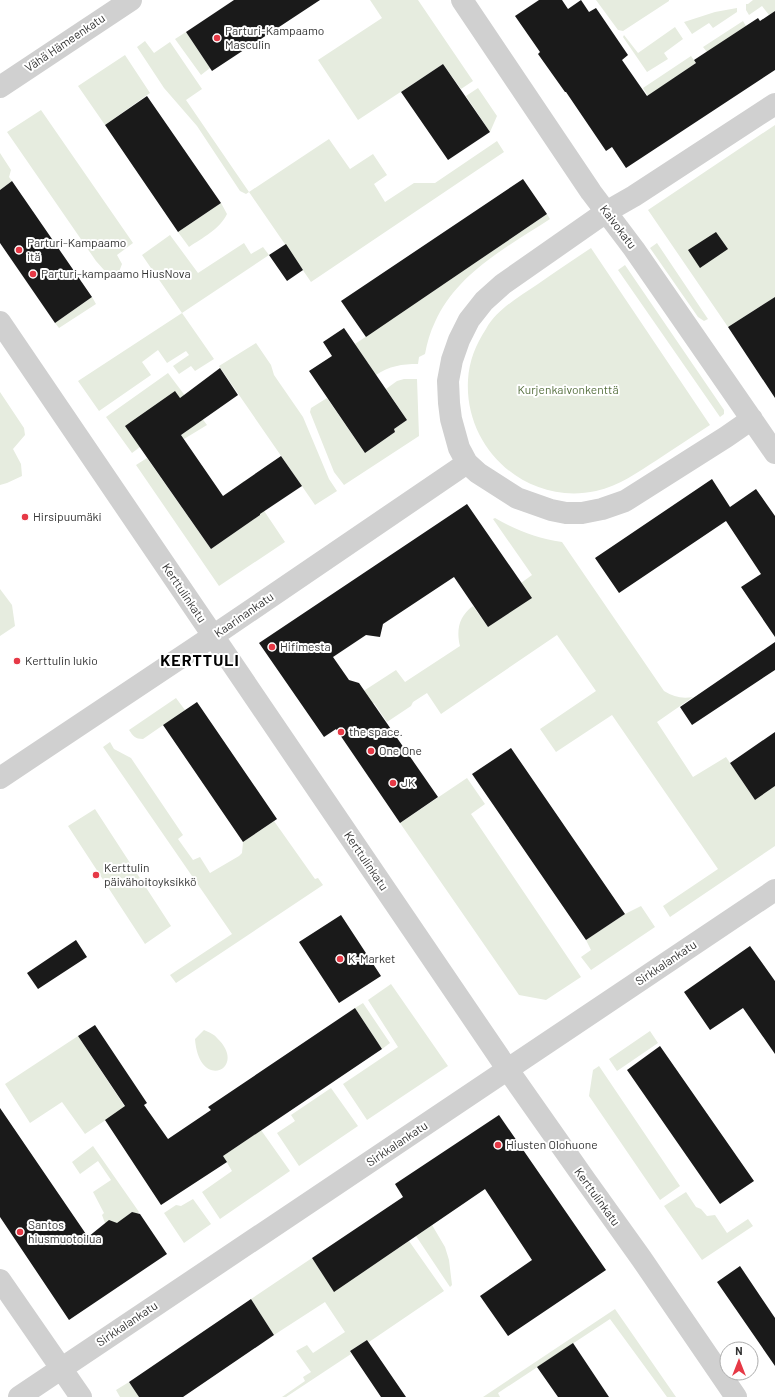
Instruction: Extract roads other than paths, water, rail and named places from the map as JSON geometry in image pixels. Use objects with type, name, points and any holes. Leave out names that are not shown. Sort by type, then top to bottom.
[{"type":"street","name":"Vähä Hämeenkatu","points":[[0,87],[131,0]]},
{"type":"street","name":"Kaivokatu","points":[[462,0],[534,108],[775,453]]},
{"type":"street","points":[[752,419],[625,501],[602,509],[582,513],[566,513],[533,505],[517,498],[478,473],[467,463],[459,448],[450,419],[448,382],[452,360],[459,340],[469,320],[484,301],[503,284],[606,212],[634,196],[775,104]]},
{"type":"street","name":"Kerttulinkatu","points":[[0,322],[508,1070],[641,1258],[736,1397]]},
{"type":"street","name":"Kaarinankatu","points":[[0,778],[213,636],[467,463]]},
{"type":"street","name":"Sirkkalankatu","points":[[18,1397],[775,890]]},
{"type":"street","points":[[0,1280],[81,1397]]},
{"type":"place","name":"Parturi-Kampaamo Masculin","points":[[217,38]]},
{"type":"place","name":"Parturi-Kampaamo itä","points":[[19,250]]},
{"type":"place","name":"Parturi-kampaamo HiusNova","points":[[33,274]]},
{"type":"place","name":"Hirsipuumäki","points":[[25,517]]},
{"type":"place","name":"Hifimesta","points":[[272,647]]},
{"type":"place","name":"Kerttulin lukio","points":[[17,661]]},
{"type":"place","name":"the space.","points":[[341,732]]},
{"type":"place","name":"One One","points":[[371,751]]},
{"type":"place","name":"JK","points":[[393,783]]},
{"type":"place","name":"Kerttulin päivähoitoyksikkö","points":[[96,875]]},
{"type":"place","name":"K-Market","points":[[340,959]]},
{"type":"place","name":"Hiusten Olohuone","points":[[498,1145]]},
{"type":"place","name":"Santos hiusmuotoilua","points":[[20,1232]]},
{"type":"district","name":"KERTTULI","points":[[200,660]]},
{"type":"park label","name":"Kurjenkaivonkenttä","points":[[568,390]]}]
